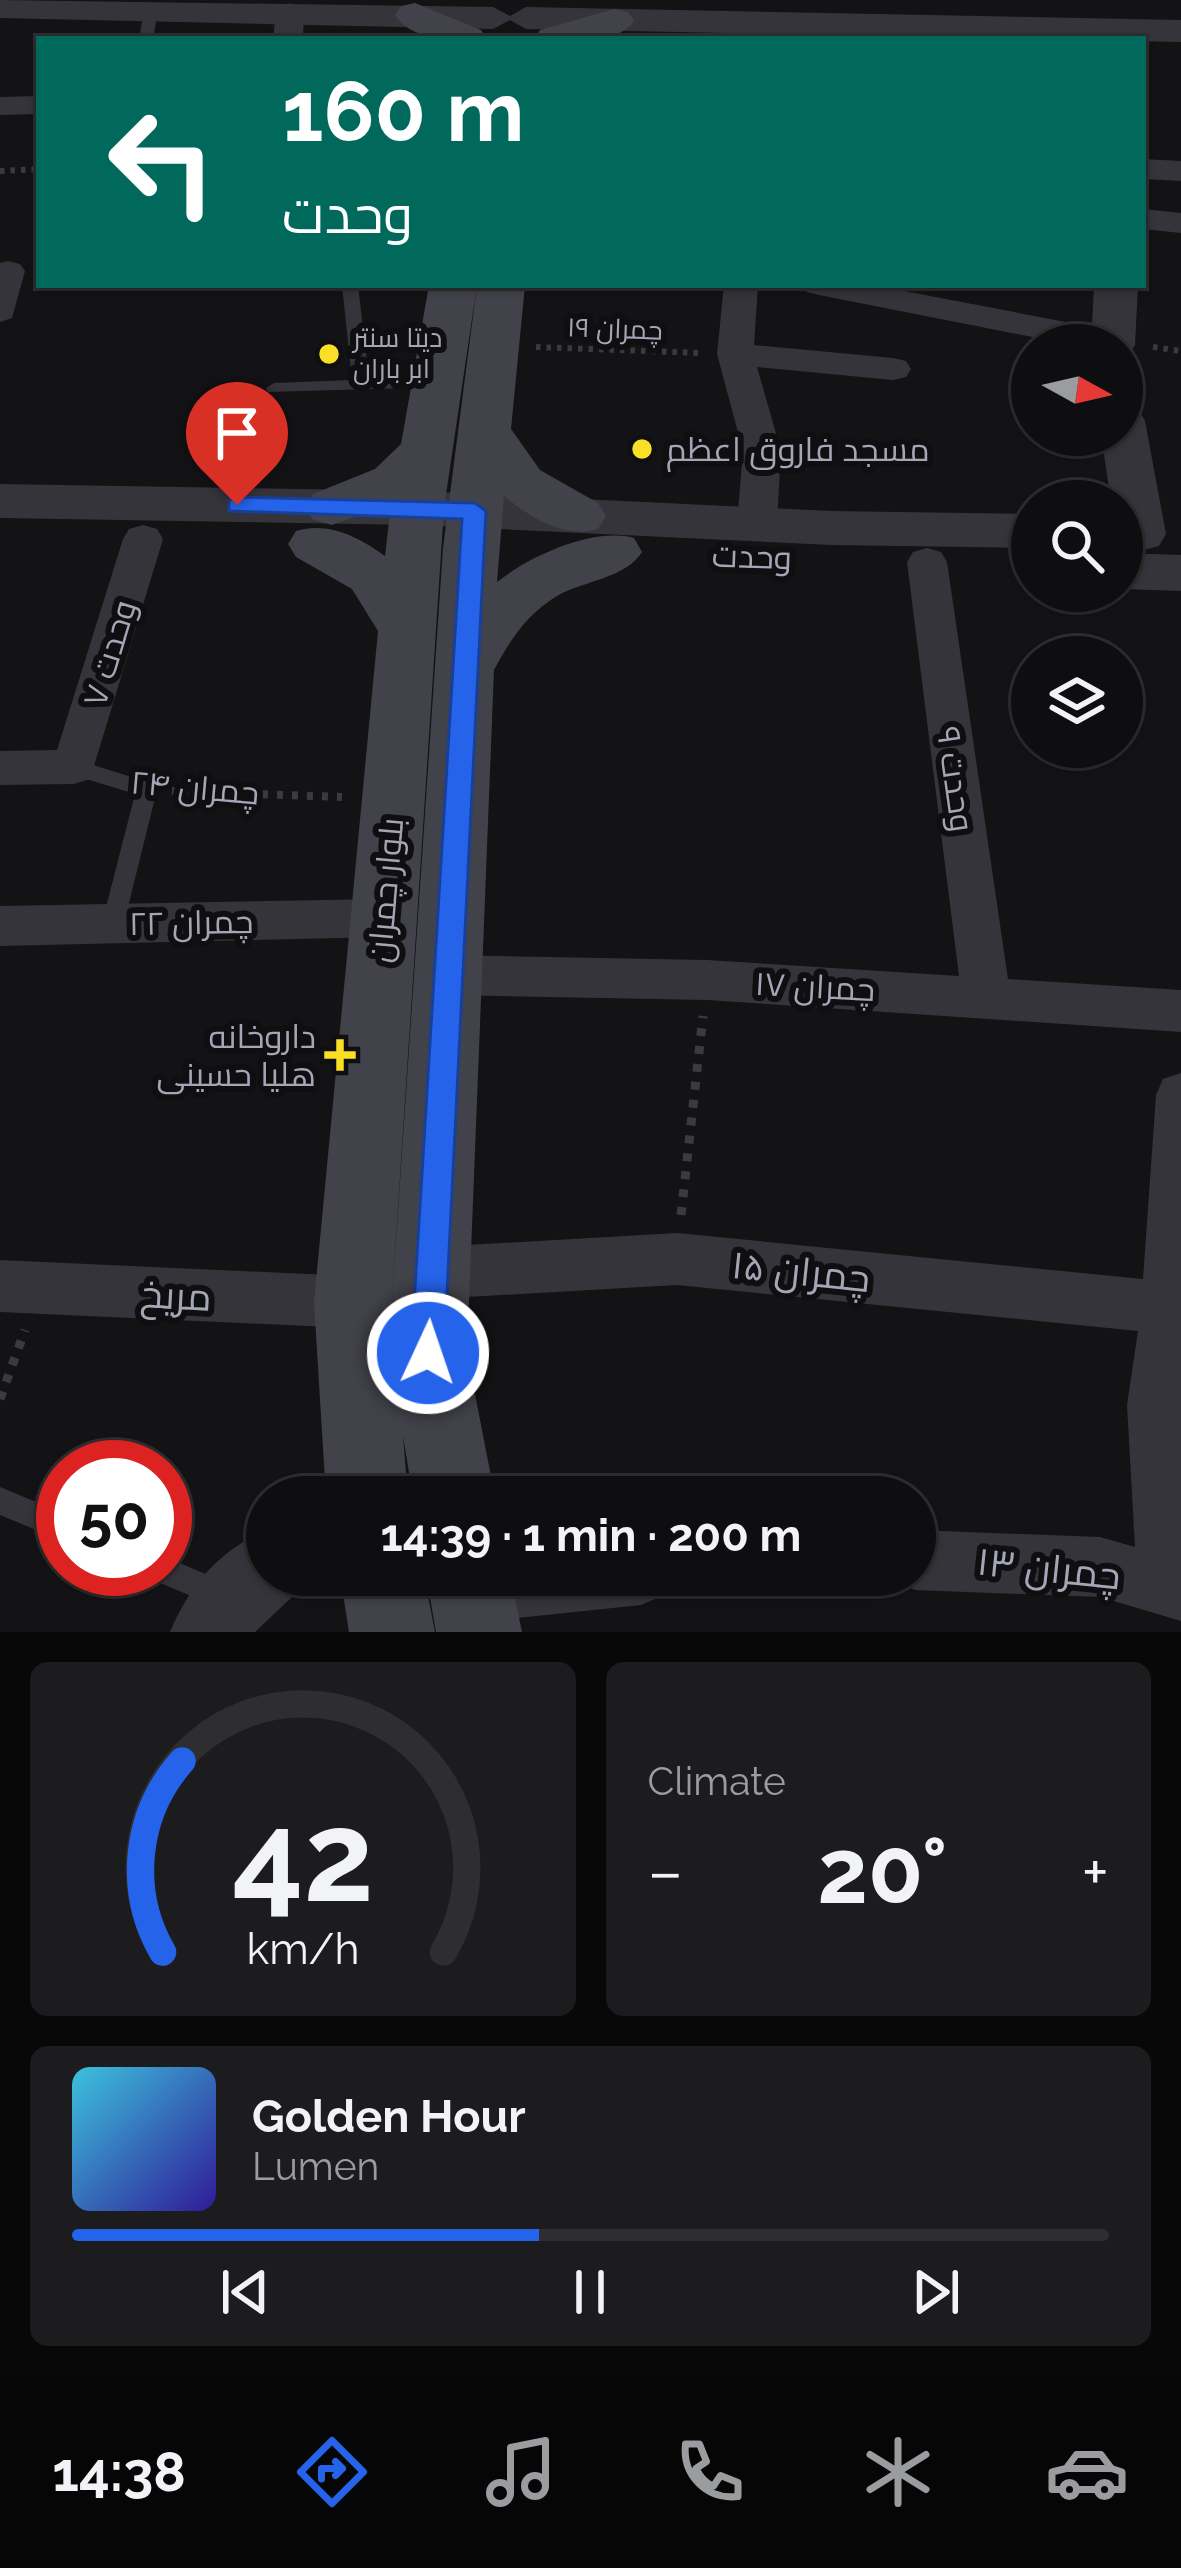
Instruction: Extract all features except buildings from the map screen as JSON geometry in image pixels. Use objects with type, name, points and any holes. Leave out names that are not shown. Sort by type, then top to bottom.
[{"type":"main road","points":[[417,3],[513,21],[610,8]]},
{"type":"main road","name":"بلوار چمران","points":[[450,1476],[428,1353],[464,671],[440,513],[436,383],[452,288]]},
{"type":"main road","name":"بلوار چمران","points":[[359,1476],[352,1303],[406,628],[440,513],[484,428],[497,315]]},
{"type":"main road","points":[[464,671],[485,630],[515,593],[557,571],[597,534],[535,497],[508,472],[484,428]]},
{"type":"main road","points":[[406,628],[393,594],[324,525],[394,482],[440,513]]},
{"type":"main road","points":[[386,1596],[392,1632]]},
{"type":"street","points":[[0,7],[289,26],[417,3]]},
{"type":"street","points":[[610,8],[960,4],[1014,19],[1109,34],[1181,31]]},
{"type":"street","points":[[610,8],[1014,19],[1181,13]]},
{"type":"street","points":[[0,106],[36,105]]},
{"type":"street","points":[[1146,169],[1181,171]]},
{"type":"street","points":[[1146,219],[1181,223]]},
{"type":"street","points":[[0,311],[16,271]]},
{"type":"street","points":[[741,288],[735,354],[762,452],[757,523]]},
{"type":"street","points":[[845,288],[1020,324]]},
{"type":"street","points":[[1114,324],[1116,288]]},
{"type":"street","points":[[735,354],[893,369]]},
{"type":"street","name":"وحدت","points":[[0,501],[324,525]]},
{"type":"street","name":"وحدت","points":[[0,535],[143,539],[440,513],[597,534],[925,546],[1011,535]]},
{"type":"street","name":"وحدت","points":[[597,534],[757,523],[1011,563]]},
{"type":"street","name":"وحدت ۷","points":[[74,767],[143,539]]},
{"type":"street","points":[[1143,544],[1181,573]]},
{"type":"street","name":"وحدت ۹","points":[[925,546],[986,996]]},
{"type":"street","name":"چمران ۲۴","points":[[0,768],[74,767]]},
{"type":"street","name":"چمران ۲۲","points":[[0,926],[382,918]]},
{"type":"street","name":"چمران ۱۷","points":[[448,975],[707,980],[1181,1011]]},
{"type":"street","points":[[1174,1588],[1156,1406],[1168,1308],[1181,1095]]},
{"type":"street","name":"چمران ۱۵","points":[[432,1274],[677,1258],[1168,1308]]},
{"type":"street","name":"مریخ","points":[[20,1287],[352,1303]]},
{"type":"street","name":"چمران ۱۳","points":[[936,1561],[1100,1567],[1174,1588]]},
{"type":"lane","points":[[350,288],[361,386]]},
{"type":"lane","points":[[274,388],[436,383]]},
{"type":"lane","name":"چمران ۲۴","points":[[74,767],[147,790]]},
{"type":"lane","points":[[113,923],[147,790]]},
{"type":"lane","points":[[0,1501],[36,1516]]},
{"type":"lane","points":[[192,1582],[236,1600]]},
{"type":"path","points":[[0,171],[36,169]]},
{"type":"path","name":"چمران ۱۹","points":[[497,315],[735,354]]},
{"type":"path","name":"چمران ۲۴","points":[[147,790],[392,799]]},
{"type":"path","points":[[677,1258],[707,980]]},
{"type":"path","points":[[0,1399],[20,1287]]},
{"type":"place","name":"دیتا سنتر ابر باران","points":[[329,354]]},
{"type":"place","name":"مسجد فاروق اعظم","points":[[642,449]]},
{"type":"place","name":"داروخانه هلیا حسینی","points":[[340,1055]]},
{"type":"route","points":[[237,505],[475,511],[428,1353]]}]
